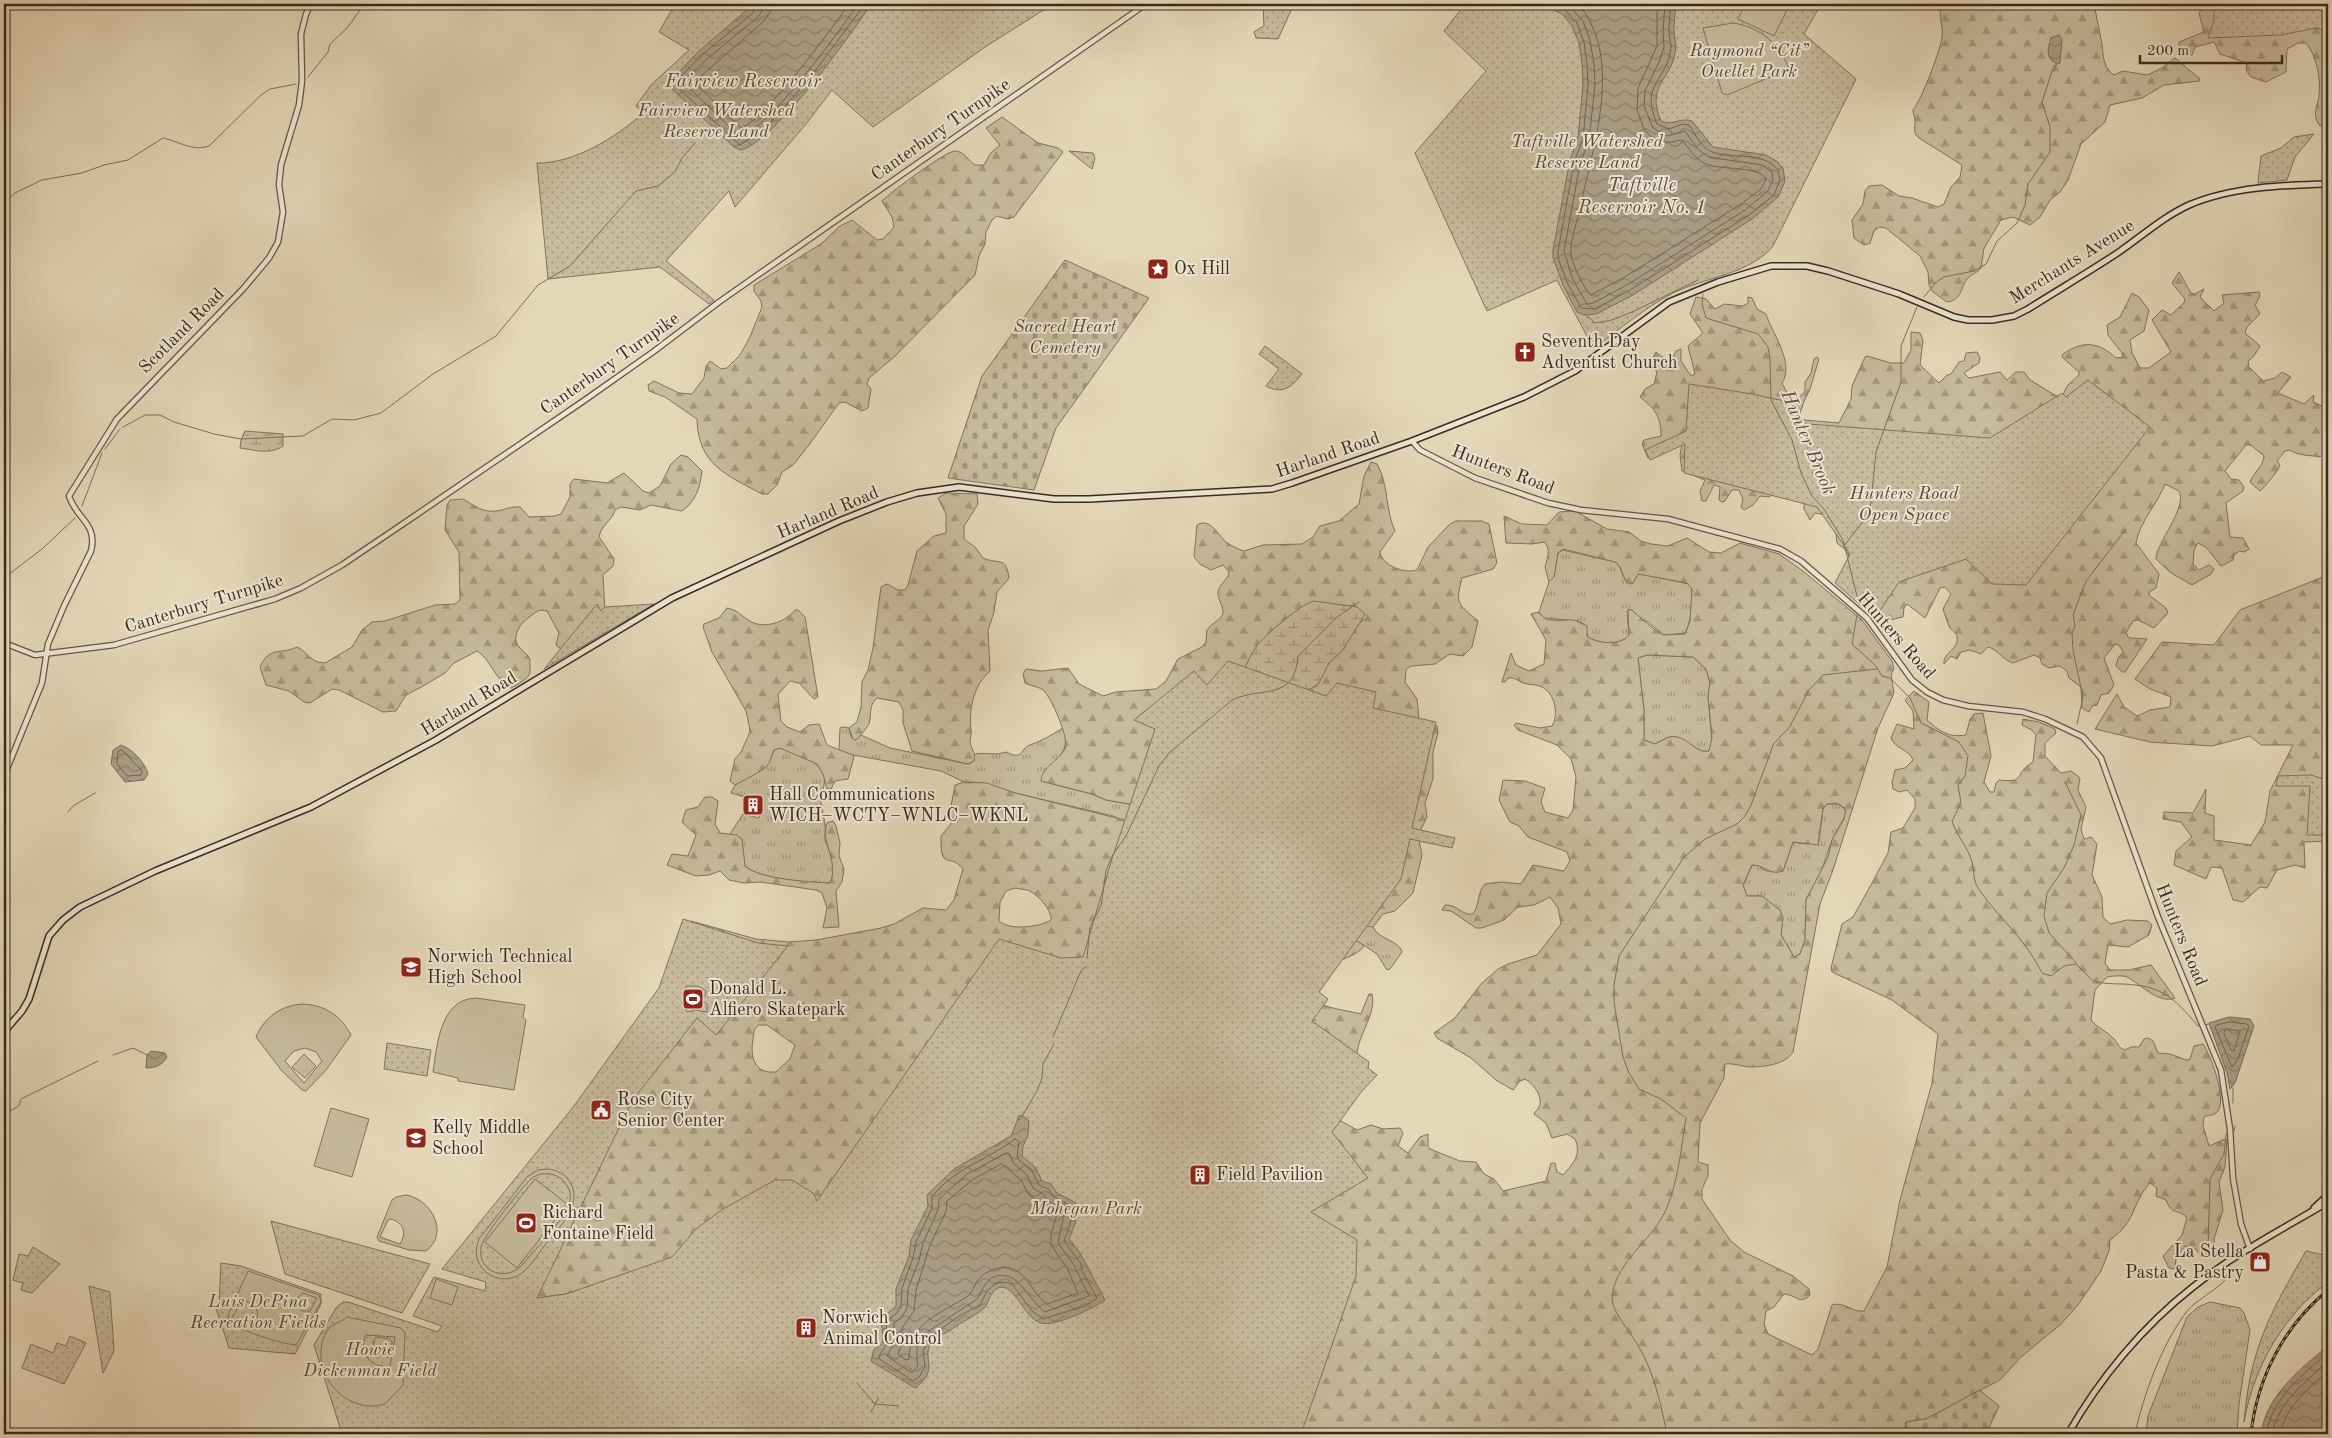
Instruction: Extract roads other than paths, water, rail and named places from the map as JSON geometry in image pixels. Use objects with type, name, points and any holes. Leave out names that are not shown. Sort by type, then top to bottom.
[{"type":"main road","name":"Merchants Avenue","points":[[1770,266],[1793,265],[1828,271],[1899,294],[1954,317],[1979,321],[1992,320],[2014,316],[2028,309],[2112,256],[2161,220],[2191,204],[2264,188],[2328,184]]},
{"type":"main road","name":"Harland Road","points":[[4,1032],[22,1012],[29,999],[50,936],[63,920],[80,907],[155,871],[312,807],[436,740],[672,598],[840,521],[917,492],[943,488],[995,490],[1054,499],[1272,489],[1318,475],[1412,441],[1493,410],[1551,385],[1596,357],[1649,315],[1688,292],[1746,272],[1770,266]]},
{"type":"main road","points":[[2307,1215],[2328,1194]]},
{"type":"main road","points":[[2068,1434],[2100,1385],[2156,1320],[2198,1283],[2328,1202]]},
{"type":"street","name":"Scotland Road","points":[[47,655],[48,644],[61,613],[88,561],[94,542],[92,531],[72,506],[69,496],[116,419],[243,289],[269,258],[278,242],[283,212],[279,184],[281,165],[299,105],[302,81],[301,34],[306,14],[311,4]]},
{"type":"street","name":"Canterbury Turnpike","points":[[4,643],[35,655],[47,655],[114,645],[148,637],[274,599],[323,576],[394,530],[653,352],[719,302],[1146,4]]},
{"type":"street","name":"Hunters Road","points":[[1412,441],[1420,450],[1475,478],[1548,503],[1580,510],[1668,519],[1780,549],[1807,567],[1867,618],[1912,680],[1927,692],[1943,700],[1968,706],[2023,712],[2068,728],[2084,737],[2101,758],[2158,917],[2221,1070],[2230,1132],[2236,1200],[2250,1249]]},
{"type":"street","points":[[4,776],[42,683],[47,655]]},
{"type":"water","name":"Fairview Reservoir","points":[[754,4],[871,4],[830,62],[792,108],[773,128],[741,150],[734,147],[673,90],[670,81],[700,50]]},
{"type":"water","name":"Taftville Reservoir No. 1","points":[[1540,4],[1676,4],[1674,32],[1676,47],[1674,58],[1661,82],[1656,98],[1661,121],[1669,123],[1684,120],[1692,121],[1713,147],[1766,155],[1778,162],[1783,168],[1785,181],[1778,197],[1752,219],[1633,295],[1596,314],[1584,315],[1577,312],[1563,285],[1553,258],[1570,160],[1578,138],[1583,84],[1582,64],[1579,43],[1572,26],[1562,14]]},
{"type":"water","points":[[2059,35],[2062,39],[2060,63],[2057,64],[2049,56],[2048,49],[2051,38]]},
{"type":"water","points":[[121,745],[134,753],[144,765],[148,774],[144,780],[125,782],[111,764],[113,750]]},
{"type":"water","points":[[2229,1017],[2250,1019],[2254,1026],[2235,1083],[2230,1089],[2227,1073],[2209,1023]]},
{"type":"water","points":[[151,1051],[165,1053],[167,1057],[158,1065],[146,1068],[147,1055]]},
{"type":"water","points":[[1022,1115],[1029,1121],[1028,1135],[1023,1146],[1022,1156],[1036,1168],[1042,1181],[1051,1184],[1057,1193],[1076,1203],[1076,1221],[1069,1239],[1080,1253],[1105,1300],[1065,1320],[1041,1323],[1029,1315],[1009,1290],[1004,1287],[998,1288],[992,1293],[983,1309],[932,1342],[928,1353],[929,1369],[927,1375],[915,1388],[871,1361],[874,1349],[882,1344],[882,1318],[896,1306],[896,1289],[909,1256],[911,1240],[928,1206],[927,1195],[954,1169],[1011,1136],[1019,1116]]},
{"type":"water","points":[[2328,1346],[2328,1434],[2261,1434],[2264,1420],[2270,1407],[2286,1384]]},
{"type":"waterway","points":[[10,4],[58,6],[64,4]]},
{"type":"waterway","points":[[308,77],[328,52],[330,44],[348,27],[364,4]]},
{"type":"waterway","points":[[1924,297],[1935,283],[1944,277],[1974,271],[1986,264],[1997,241],[2017,223],[2025,205],[2028,184],[2050,152],[2050,127],[2042,102],[2051,74],[2057,64]]},
{"type":"waterway","points":[[4,203],[15,193],[42,180],[82,173],[104,165],[128,160],[163,138],[191,147],[203,148],[209,146],[261,95],[270,89],[296,84]]},
{"type":"waterway","points":[[123,427],[145,415],[160,415],[174,422],[214,434],[241,439],[303,436],[332,419],[354,420],[381,413],[433,374],[496,336],[538,285],[570,266],[636,191],[658,186],[675,172],[682,158],[695,143]]},
{"type":"waterway","name":"Hunter Brook","points":[[1586,315],[1595,323],[1612,320],[1698,280]]},
{"type":"waterway","name":"Hunter Brook","points":[[1703,294],[1702,304],[1706,318],[1758,334],[1768,347],[1771,400],[1792,440],[1801,473],[1812,496],[1824,509],[1843,540],[1859,604]]},
{"type":"waterway","points":[[1844,546],[1864,520],[1871,503],[1876,452],[1901,382],[1901,346],[1917,307]]},
{"type":"waterway","points":[[105,449],[120,429]]},
{"type":"waterway","points":[[82,506],[102,453]]},
{"type":"waterway","points":[[4,578],[42,549],[75,518]]},
{"type":"waterway","points":[[2077,724],[2083,697],[2073,650],[2072,633],[2075,626],[2073,615],[2086,581],[2126,529]]},
{"type":"waterway","points":[[1087,958],[1090,927],[1101,906],[1106,871],[1112,856],[1126,836],[1159,766],[1169,753],[1232,700],[1275,690],[1283,686],[1290,680],[1295,671],[1298,656],[1337,617],[1359,602]]},
{"type":"waterway","name":"Hunter Brook","points":[[1857,615],[1852,644],[1875,665],[1882,676],[1890,678],[1910,698],[1921,723],[1959,742],[1968,756],[1965,776],[1958,785],[1961,803],[1952,821],[1970,857],[1977,887],[2029,951],[2042,973],[2051,976],[2064,966],[2076,964],[2093,981],[2135,985],[2164,993],[2178,1004],[2198,1026],[2209,1024]]},
{"type":"waterway","points":[[1667,1434],[1650,1370],[1638,1346],[1616,1312],[1612,1298],[1618,1276],[1660,1221],[1671,1198],[1686,1118],[1661,1099],[1639,1089],[1629,1073],[1623,1057],[1614,1002],[1614,985],[1619,956],[1684,857],[1705,839],[1737,824],[1745,816],[1751,805],[1774,743],[1789,728],[1809,690],[1823,675],[1877,669]]},
{"type":"waterway","points":[[2065,782],[2081,815],[2074,845],[2064,868],[2047,893],[2044,916],[2049,933],[2076,963]]},
{"type":"waterway","points":[[68,812],[73,806],[95,793]]},
{"type":"waterway","points":[[1053,1037],[1081,971],[1086,966]]},
{"type":"waterway","points":[[1023,1115],[1038,1089],[1042,1078],[1043,1064],[1054,1044]]},
{"type":"waterway","points":[[113,1055],[133,1048],[147,1055]]},
{"type":"waterway","points":[[4,1114],[19,1106],[21,1099],[98,1061]]},
{"type":"waterway","name":"Hunter Brook","points":[[2233,1088],[2233,1103]]},
{"type":"waterway","name":"Hunter Brook","points":[[2213,1258],[2208,1250],[2210,1179],[2224,1154],[2226,1134],[2234,1131],[2235,1126]]},
{"type":"waterway","name":"Hunter Brook","points":[[2135,1434],[2155,1369],[2170,1337],[2188,1310],[2223,1282],[2225,1279],[2223,1275]]},
{"type":"waterway","points":[[857,1383],[875,1404],[899,1406]]},
{"type":"waterway","points":[[871,1412],[878,1399]]},
{"type":"railway","points":[[2251,1434],[2259,1393],[2275,1354],[2298,1320],[2328,1290]]},
{"type":"place","name":"Ox Hill","points":[[1158,269]]},
{"type":"place","name":"Seventh Day Adventist Church","points":[[1525,352]]},
{"type":"place","name":"Hall Communications WICH–WCTY–WNLC–WKNL","points":[[753,805]]},
{"type":"place","name":"Norwich Technical High School","points":[[411,967]]},
{"type":"place","name":"Donald L. Alfiero Skatepark","points":[[693,999]]},
{"type":"place","name":"Rose City Senior Center","points":[[601,1110]]},
{"type":"place","name":"Kelly Middle School","points":[[416,1138]]},
{"type":"place","name":"Field Pavilion","points":[[1200,1175]]},
{"type":"place","name":"Richard Fontaine Field","points":[[526,1223]]},
{"type":"place","name":"La Stella Pasta & Pastry","points":[[2260,1262]]},
{"type":"place","name":"Norwich Animal Control","points":[[806,1328]]},
{"type":"park label","name":"Raymond “Cit” Ouellet Park","points":[[1749,61]]},
{"type":"park label","name":"Fairview Watershed Reserve Land","points":[[716,121]]},
{"type":"park label","name":"Taftville Watershed Reserve Land","points":[[1587,152]]},
{"type":"park label","name":"Sacred Heart Cemetery","points":[[1065,337]]},
{"type":"park label","name":"Hunters Road Open Space","points":[[1904,504]]},
{"type":"park label","name":"Mohegan Park","points":[[1086,1209]]},
{"type":"park label","name":"Luis DePina Recreation Fields","points":[[258,1312]]},
{"type":"park label","name":"Howie Dickenman Field","points":[[370,1360]]}]
